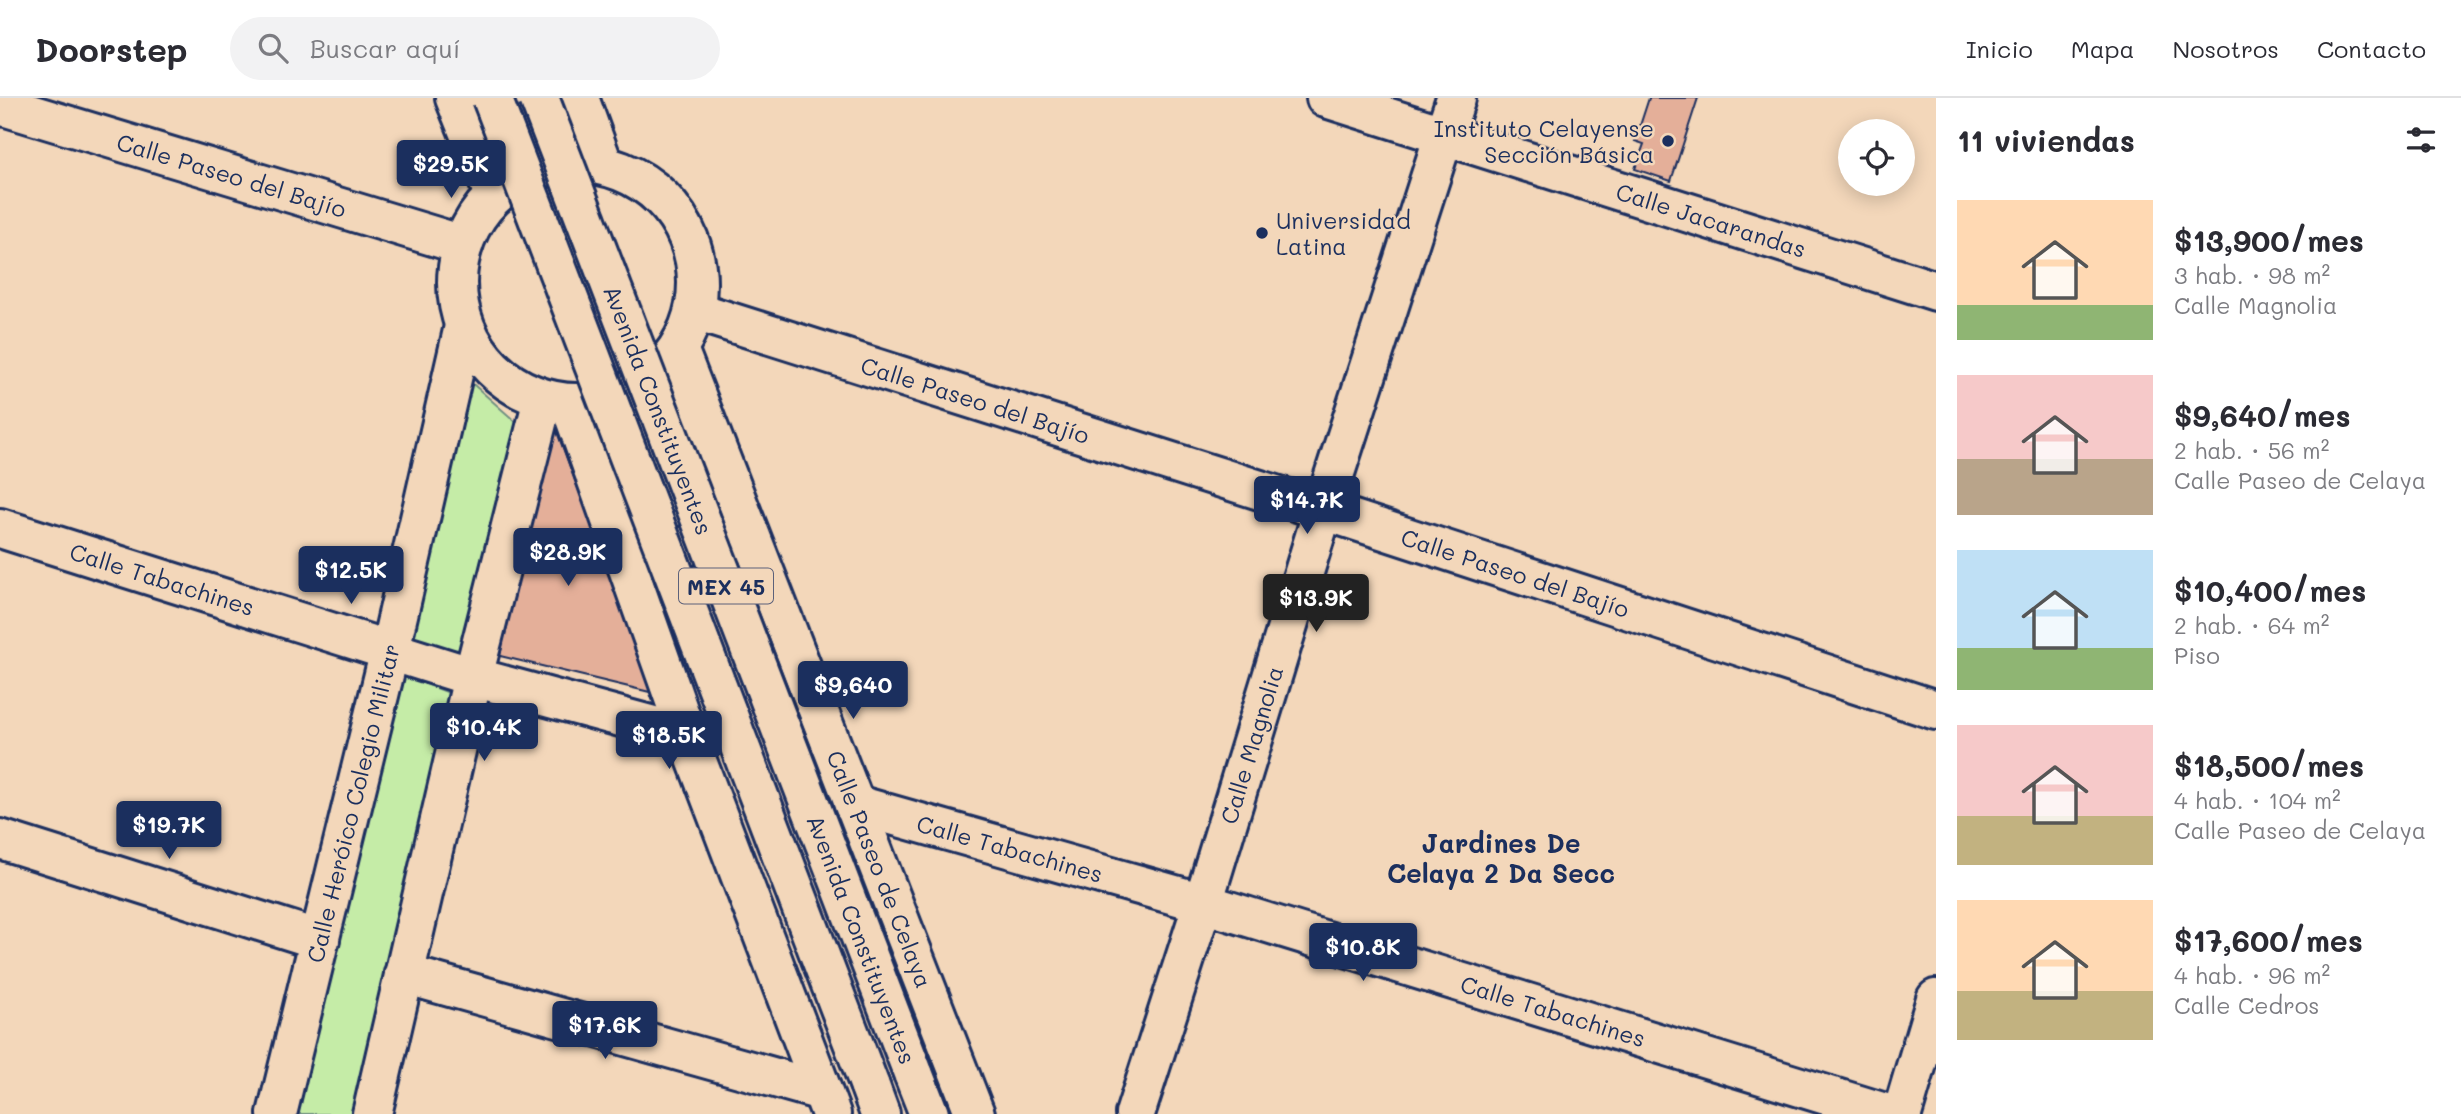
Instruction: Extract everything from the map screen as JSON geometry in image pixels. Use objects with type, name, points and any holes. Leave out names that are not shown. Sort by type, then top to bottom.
[{"type":"main road","points":[[455,98],[494,195]]},
{"type":"main road","name":"Avenida Constituyentes","points":[[492,98],[874,1099]]},
{"type":"main road","name":"Avenida Constituyentes","points":[[539,98],[929,1114]]},
{"type":"main road","name":"Calle Jacarandas","points":[[1326,98],[1936,291]]},
{"type":"main road","name":"Calle Magnolia","points":[[1135,1114],[1203,903],[1323,510],[1456,98]]},
{"type":"main road","name":"Calle Paseo del Bajío","points":[[0,105],[463,245]]},
{"type":"main road","points":[[587,106],[603,164]]},
{"type":"main road","points":[[573,161],[603,164],[638,178],[668,202],[688,235],[698,272],[695,311],[678,349],[658,373],[631,391],[602,402],[556,402],[510,383],[483,358],[464,326],[457,285],[463,245],[475,218],[494,195],[518,177],[544,166],[573,161]]},
{"type":"main road","name":"Calle Paseo del Bajío","points":[[695,311],[1323,510],[1936,710]]},
{"type":"main road","name":"Calle Heróico Colegio Militar","points":[[277,1114],[390,650],[464,326]]},
{"type":"main road","name":"Calle Paseo de Celaya","points":[[678,349],[975,1114]]},
{"type":"main road","points":[[556,402],[626,565],[687,735],[826,1102]]},
{"type":"main road","points":[[372,1114],[474,677],[556,402]]},
{"type":"main road","name":"Calle Tabachines","points":[[0,528],[474,677],[687,735]]},
{"type":"main road","points":[[626,565],[687,544],[721,539],[752,542]]},
{"type":"main road","name":"Calle Tabachines","points":[[853,804],[1203,903],[1888,1114]]},
{"type":"main road","points":[[0,839],[320,940]]},
{"type":"main road","points":[[404,974],[826,1102]]},
{"type":"main road","points":[[1902,1114],[1936,999]]},
{"type":"green space","points":[[466,378],[516,422],[459,654],[408,640]]},
{"type":"green space","points":[[397,673],[452,694],[351,1114],[289,1114]]},
{"type":"building","points":[[1649,98],[1698,98],[1671,181],[1635,169],[1644,144],[1635,141]]},
{"type":"building","points":[[546,430],[557,432],[654,693],[500,656]]},
{"type":"place","name":"Instituto Celayense Sección Básica","points":[[1668,141]]},
{"type":"place","name":"Universidad Latina","points":[[1262,233]]},
{"type":"district","name":"Jardines De Celaya 2 Da Secc","points":[[1501,858]]}]
